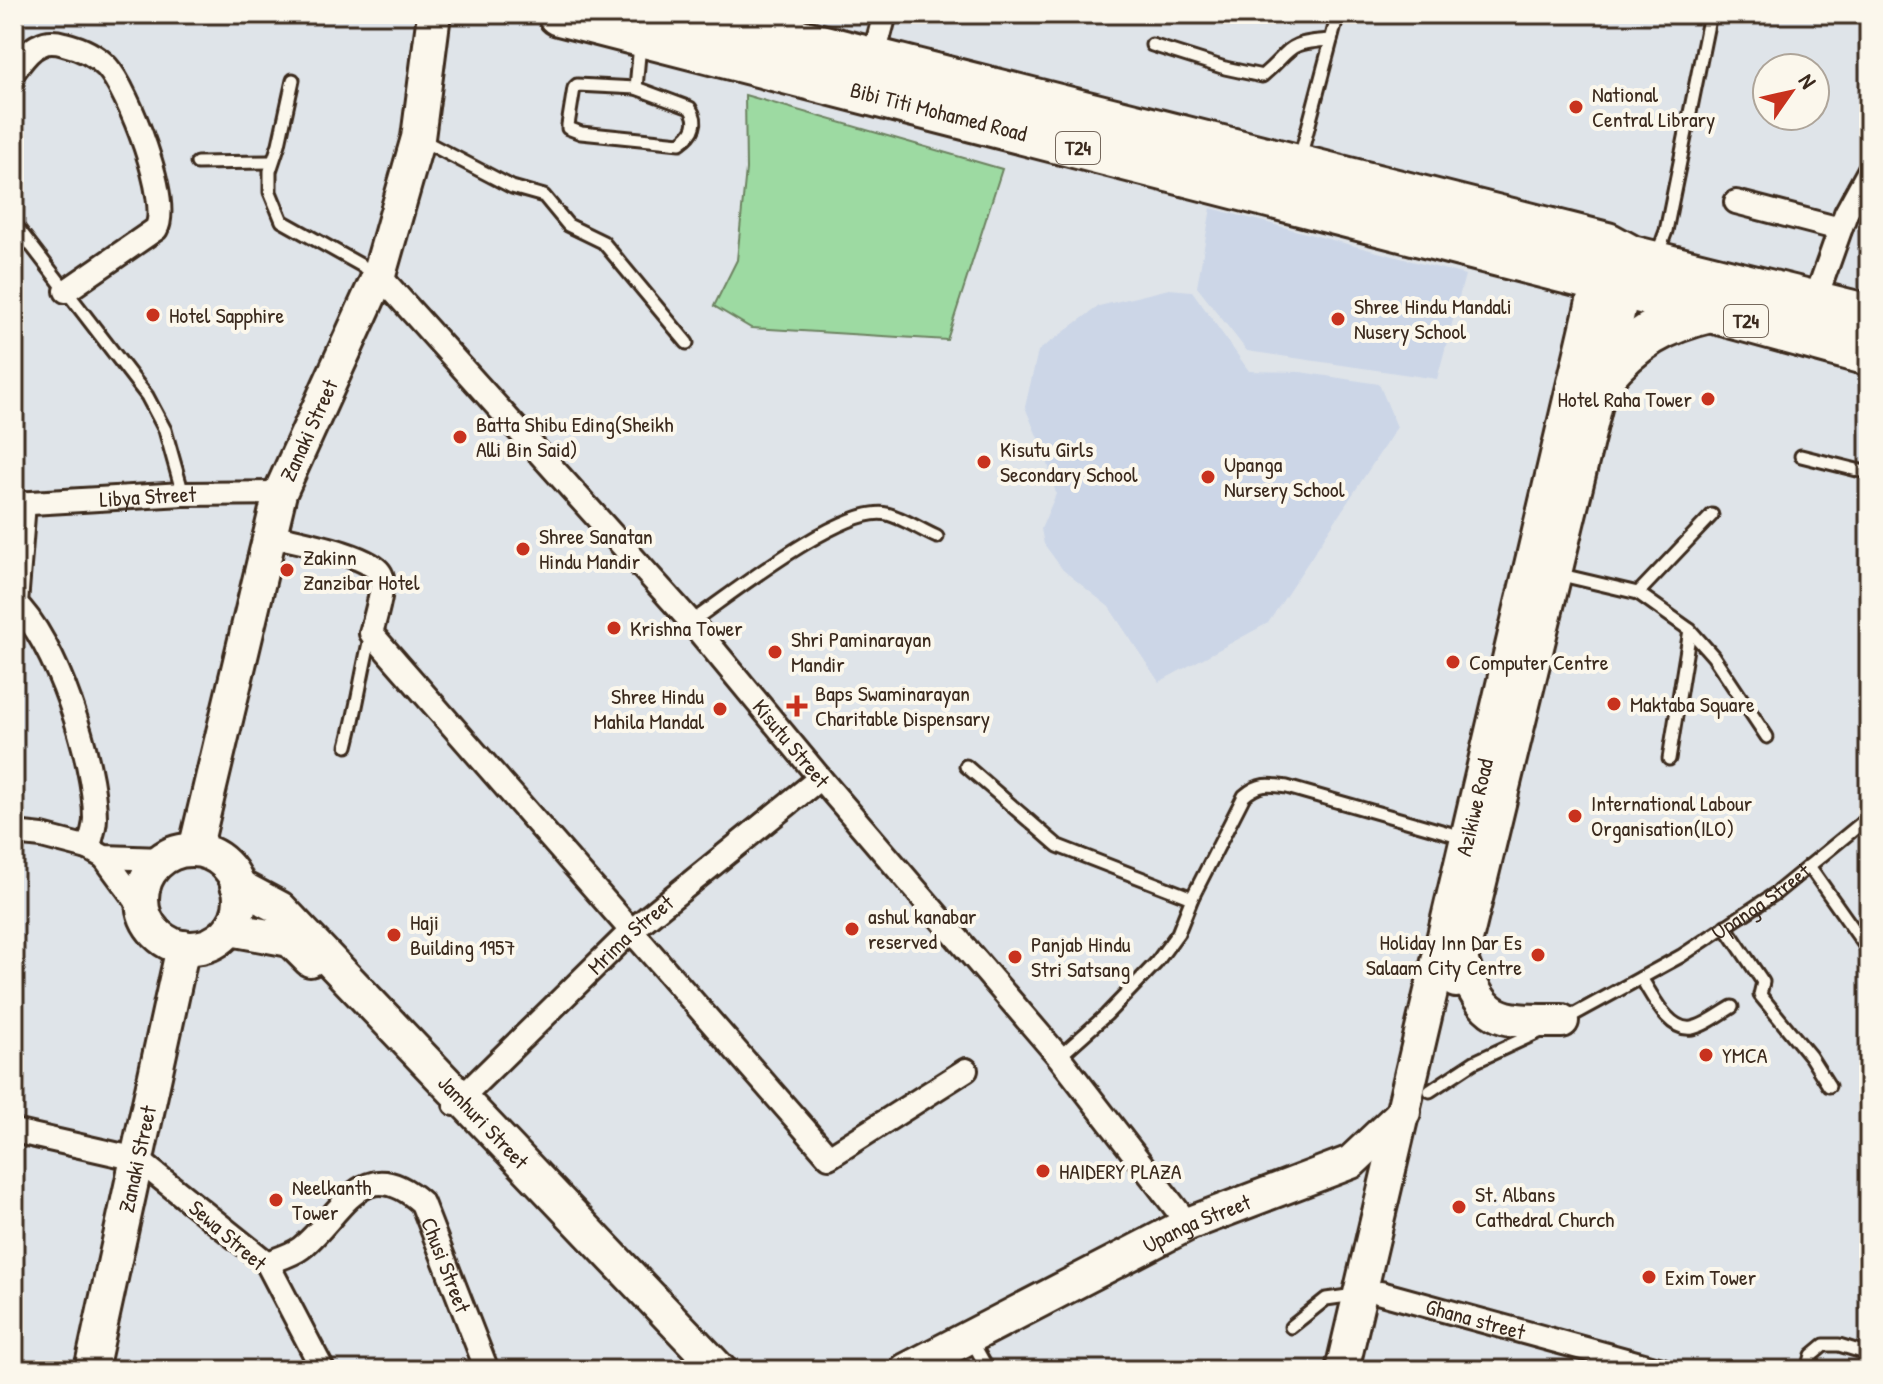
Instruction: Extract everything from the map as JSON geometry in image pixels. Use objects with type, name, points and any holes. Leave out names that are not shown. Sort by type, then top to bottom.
[{"type":"highway","name":"Bibi Titi Mohamed Road","points":[[559,14],[1623,267],[1869,316]]},
{"type":"highway","name":"Bibi Titi Mohamed Road","points":[[693,14],[1300,167],[1623,267],[1710,311],[1869,354]]},
{"type":"highway","points":[[1603,376],[1626,350],[1652,332],[1679,319],[1710,311]]},
{"type":"street","name":"Zanaki Street","points":[[195,850],[280,493],[379,275],[418,138],[434,14]]},
{"type":"street","points":[[873,59],[885,14]]},
{"type":"street","points":[[14,71],[30,52],[45,43],[70,46],[93,55],[119,82],[149,158],[160,218],[156,229],[66,291]]},
{"type":"street","points":[[1814,303],[1840,229],[1869,171]]},
{"type":"street","points":[[1736,202],[1840,229]]},
{"type":"street","name":"Azikiwe Road","points":[[1342,1370],[1370,1294],[1420,1100],[1461,960],[1603,376],[1623,267]]},
{"type":"street","name":"Azikiwe Road","points":[[1362,1370],[1381,1204],[1420,1100],[1466,838],[1623,267]]},
{"type":"street","name":"Kisutu Street","points":[[379,275],[691,622],[1059,1057],[1188,1224]]},
{"type":"street","name":"Libya Street","points":[[19,503],[183,494],[280,493]]},
{"type":"street","points":[[14,833],[42,836],[96,853],[162,859],[178,852],[195,850],[221,861],[237,885],[238,908],[230,929],[205,946],[183,947],[165,941],[157,935],[143,910],[96,853],[94,800],[79,731],[36,627],[15,602],[19,503]]},
{"type":"street","points":[[270,535],[376,565],[382,578],[371,633],[829,1157],[966,1070]]},
{"type":"street","name":"Mrima Street","points":[[458,1100],[631,931],[820,778]]},
{"type":"street","points":[[143,910],[145,882],[162,859]]},
{"type":"street","name":"Jamhuri Street","points":[[237,885],[280,908],[702,1370]]},
{"type":"street","name":"Jamhuri Street","points":[[230,929],[290,940],[458,1100],[720,1370]]},
{"type":"street","name":"Zanaki Street","points":[[91,1370],[183,947]]},
{"type":"street","points":[[1461,960],[1476,995],[1494,1014],[1515,1021],[1562,1021]]},
{"type":"street","name":"Upanga Street","points":[[906,1370],[1188,1224],[1351,1162],[1420,1100]]},
{"type":"street","points":[[14,1131],[137,1159]]},
{"type":"street","name":"Sewa Street","points":[[137,1159],[267,1263],[323,1370]]},
{"type":"street","points":[[1351,1162],[1360,1164],[1370,1177],[1381,1204]]},
{"type":"street","name":"Chusi Street","points":[[267,1263],[300,1250],[357,1190],[371,1184],[393,1186],[411,1194],[422,1203],[487,1370]]},
{"type":"street","name":"Ghana street","points":[[1370,1294],[1662,1370]]},
{"type":"lane","points":[[1300,167],[1338,14]]},
{"type":"lane","points":[[1623,267],[1666,231],[1710,14]]},
{"type":"lane","points":[[636,88],[641,35]]},
{"type":"lane","points":[[1152,45],[1262,76],[1282,54],[1299,42],[1331,40]]},
{"type":"lane","points":[[293,80],[272,162],[270,192],[282,221],[379,275]]},
{"type":"lane","points":[[575,86],[636,88],[690,108],[695,126],[691,135],[680,143],[665,143],[581,133],[568,128],[575,86]]},
{"type":"lane","points":[[418,138],[512,187],[544,196],[568,225],[603,242],[687,343]]},
{"type":"lane","points":[[197,163],[272,162]]},
{"type":"lane","points":[[14,223],[147,396],[165,430],[183,494]]},
{"type":"lane","points":[[1801,456],[1869,473]]},
{"type":"lane","points":[[691,622],[820,533],[867,513],[887,514],[937,537]]},
{"type":"lane","points":[[1638,593],[1712,515]]},
{"type":"lane","points":[[1555,574],[1638,593],[1690,630],[1713,656],[1767,737]]},
{"type":"lane","points":[[1669,759],[1690,630]]},
{"type":"lane","points":[[347,746],[359,703],[358,686],[371,633]]},
{"type":"lane","points":[[966,766],[1058,846],[1192,898]]},
{"type":"lane","points":[[1059,1057],[1106,1015],[1156,963],[1178,933],[1192,898],[1244,796],[1256,785],[1287,787],[1466,838]]},
{"type":"lane","name":"Upanga Street","points":[[1420,1100],[1474,1062],[1562,1021],[1641,978],[1725,926],[1776,893],[1869,817]]},
{"type":"lane","points":[[1809,866],[1869,951]]},
{"type":"lane","points":[[1725,926],[1763,982],[1760,995],[1810,1056],[1829,1086]]},
{"type":"lane","points":[[1641,978],[1668,1018],[1678,1026],[1692,1028],[1732,1007]]},
{"type":"lane","points":[[1291,1327],[1326,1299],[1370,1294]]},
{"type":"lane","points":[[970,1337],[988,1370]]},
{"type":"lane","points":[[1808,1370],[1812,1355],[1824,1345],[1839,1345],[1869,1354]]},
{"type":"shaded area","name":"Shree Hindu Mandali Nusery School","points":[[1211,208],[1465,275],[1437,379],[1247,351],[1197,287]]},
{"type":"shaded area","name":"Upanga Nursery School","points":[[1169,289],[1192,291],[1249,371],[1300,372],[1379,384],[1397,427],[1268,623],[1159,682],[1109,607],[1063,570],[1044,544],[1041,529],[1056,494],[1047,460],[1025,407],[1038,351],[1099,306]]},
{"type":"green space","points":[[745,95],[1002,169],[947,340],[751,328],[714,306],[737,260],[746,169]]},
{"type":"place","name":"National Central Library","points":[[1576,107]]},
{"type":"place","name":"Hotel Sapphire","points":[[153,315]]},
{"type":"place","name":"Shree Hindu Mandali Nusery School","points":[[1338,319]]},
{"type":"place","name":"Hotel Raha Tower","points":[[1708,399]]},
{"type":"place","name":"Batta Shibu Eding(Sheikh Alli Bin Said)","points":[[460,437]]},
{"type":"place","name":"Kisutu Girls Secondary School","points":[[984,462]]},
{"type":"place","name":"Upanga Nursery School","points":[[1208,477]]},
{"type":"place","name":"Shree Sanatan Hindu Mandir","points":[[523,549]]},
{"type":"place","name":"Zakinn Zanzibar Hotel","points":[[287,570]]},
{"type":"place","name":"Krishna Tower","points":[[614,628]]},
{"type":"place","name":"Shri Paminarayan Mandir","points":[[775,652]]},
{"type":"place","name":"Computer Centre","points":[[1453,662]]},
{"type":"place","name":"Maktaba Square","points":[[1614,704]]},
{"type":"place","name":"Baps Swaminarayan Charitable Dispensary","points":[[797,706]]},
{"type":"place","name":"Shree Hindu Mahila Mandal","points":[[720,709]]},
{"type":"place","name":"International Labour Organisation(ILO)","points":[[1575,816]]},
{"type":"place","name":"ashul kanabar reserved","points":[[852,929]]},
{"type":"place","name":"Haji Building 1957","points":[[394,935]]},
{"type":"place","name":"Holiday Inn Dar Es Salaam City Centre","points":[[1538,955]]},
{"type":"place","name":"Panjab Hindu Stri Satsang","points":[[1015,957]]},
{"type":"place","name":"YMCA","points":[[1706,1055]]},
{"type":"place","name":"HAIDERY PLAZA","points":[[1043,1171]]},
{"type":"place","name":"Neelkanth Tower","points":[[276,1200]]},
{"type":"place","name":"St. Albans Cathedral Church","points":[[1459,1207]]},
{"type":"place","name":"Exim Tower","points":[[1649,1277]]}]
